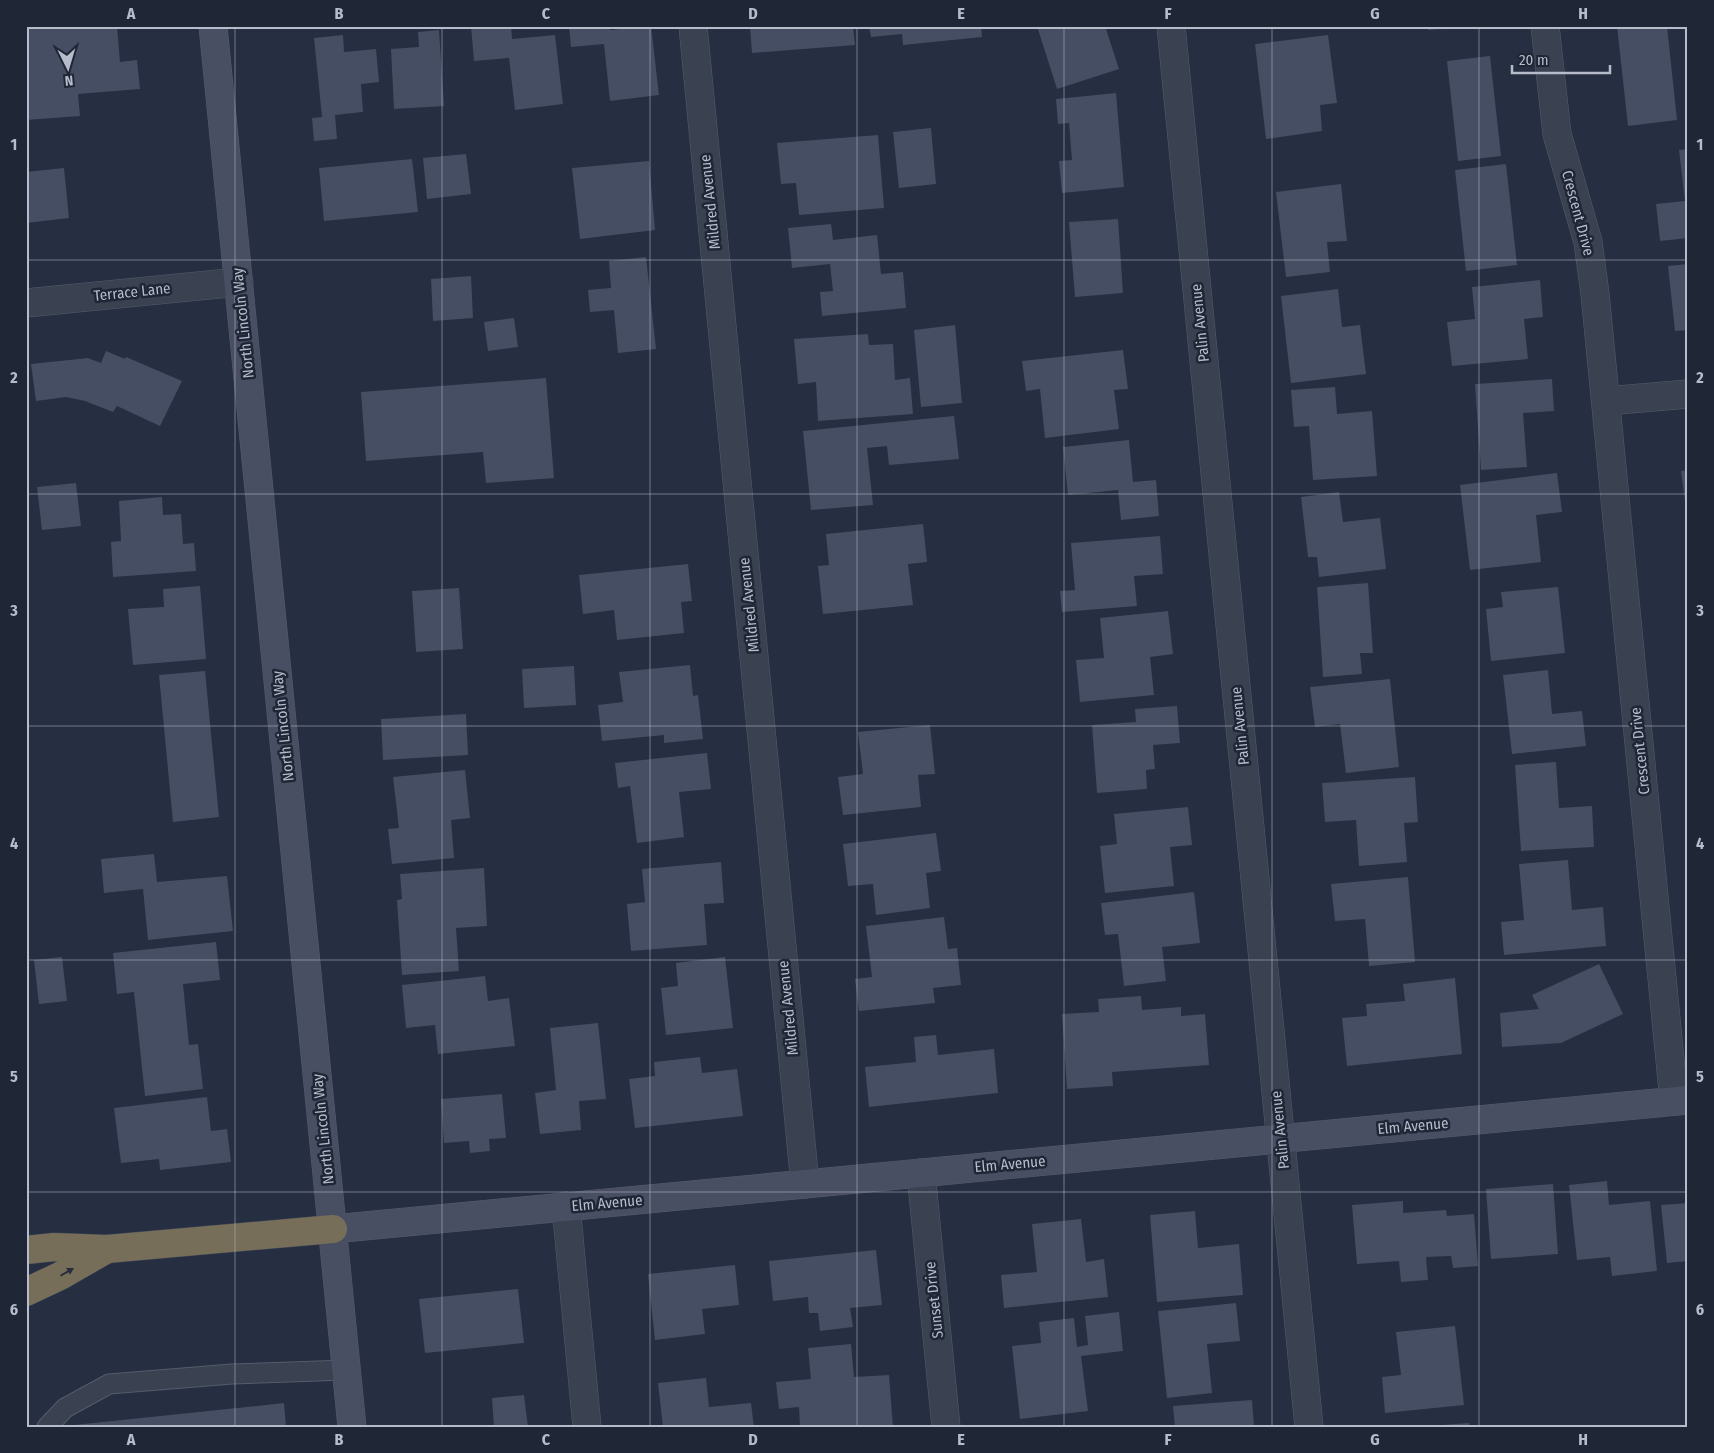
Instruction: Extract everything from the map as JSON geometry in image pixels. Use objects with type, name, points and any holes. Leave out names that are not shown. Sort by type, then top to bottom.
[{"type":"highway","points":[[26,1250],[54,1247],[107,1249],[332,1229]]},
{"type":"highway","points":[[26,1292],[60,1276],[107,1249]]},
{"type":"main road","name":"North Lincoln Way","points":[[213,26],[352,1427]]},
{"type":"main road","name":"Elm Avenue","points":[[332,1229],[1681,1100]]},
{"type":"street","name":"Mildred Avenue","points":[[693,26],[804,1184]]},
{"type":"street","name":"Palin Avenue","points":[[1171,26],[1309,1427]]},
{"type":"street","name":"Crescent Drive","points":[[1546,26],[1557,134],[1588,242],[1596,294],[1681,1100]]},
{"type":"street","name":"Terrace Lane","points":[[26,303],[239,282]]},
{"type":"street","points":[[1606,401],[1688,394]]},
{"type":"street","name":"Sunset Drive","points":[[921,1173],[946,1427]]},
{"type":"street","points":[[566,1206],[587,1427]]},
{"type":"lane","points":[[47,1427],[66,1408],[110,1384],[232,1374],[346,1370]]},
{"type":"building","points":[[46,26],[117,26],[120,62],[137,60],[140,89],[78,94],[80,116],[26,120],[26,28]]},
{"type":"building","points":[[471,26],[511,26],[512,39],[555,35],[563,104],[515,110],[509,58],[474,61]]},
{"type":"building","points":[[569,26],[610,26],[610,30],[651,26],[659,95],[610,101],[604,44],[571,47]]},
{"type":"building","points":[[750,26],[853,26],[855,45],[752,53]]},
{"type":"building","points":[[869,26],[981,26],[982,37],[903,45],[902,34],[871,37]]},
{"type":"building","points":[[1037,26],[1105,26],[1119,69],[1057,89]]},
{"type":"building","points":[[1428,26],[1456,26],[1456,28],[1428,30]]},
{"type":"building","points":[[1617,26],[1667,26],[1677,120],[1628,126]]},
{"type":"building","points":[[439,30],[444,106],[394,109],[391,49],[419,47],[418,32]]},
{"type":"building","points":[[343,35],[344,52],[376,49],[379,82],[361,84],[363,112],[335,115],[337,139],[314,141],[312,118],[322,117],[314,38]]},
{"type":"building","points":[[1328,35],[1337,103],[1320,105],[1322,131],[1266,139],[1255,44]]},
{"type":"building","points":[[1490,56],[1501,156],[1458,161],[1447,61]]},
{"type":"building","points":[[1116,93],[1124,187],[1062,193],[1059,161],[1072,160],[1069,123],[1058,124],[1056,99]]},
{"type":"building","points":[[931,128],[936,184],[899,188],[893,132]]},
{"type":"building","points":[[878,135],[884,208],[799,215],[796,183],[781,184],[777,143]]},
{"type":"building","points":[[1688,149],[1688,238],[1660,241],[1656,204],[1685,201],[1679,150]]},
{"type":"building","points":[[466,154],[471,194],[427,199],[423,158]]},
{"type":"building","points":[[412,159],[418,212],[324,221],[319,168]]},
{"type":"building","points":[[649,161],[655,230],[580,239],[572,168]]},
{"type":"building","points":[[1506,164],[1517,265],[1466,271],[1455,170]]},
{"type":"building","points":[[64,168],[69,218],[26,223],[26,172]]},
{"type":"building","points":[[1341,184],[1347,241],[1327,242],[1330,272],[1286,277],[1276,192]]},
{"type":"building","points":[[1118,219],[1123,293],[1075,297],[1069,222]]},
{"type":"building","points":[[831,224],[833,240],[877,235],[881,274],[903,272],[906,308],[822,316],[820,292],[833,291],[830,264],[792,268],[788,228]]},
{"type":"building","points":[[646,257],[656,349],[618,353],[614,310],[590,312],[588,290],[611,288],[609,261]]},
{"type":"building","points":[[1688,264],[1688,330],[1675,331],[1668,266]]},
{"type":"building","points":[[471,276],[473,318],[433,321],[431,279]]},
{"type":"building","points":[[1540,280],[1543,317],[1524,319],[1528,359],[1452,366],[1447,322],[1475,319],[1472,287]]},
{"type":"building","points":[[1338,289],[1342,327],[1360,325],[1366,374],[1291,383],[1281,296]]},
{"type":"building","points":[[514,318],[518,347],[488,351],[484,322]]},
{"type":"building","points":[[955,325],[962,403],[921,407],[914,330]]},
{"type":"building","points":[[868,334],[869,345],[893,344],[895,380],[910,378],[913,414],[818,421],[816,382],[798,384],[794,339]]},
{"type":"building","points":[[1123,350],[1128,389],[1114,390],[1119,429],[1045,438],[1040,389],[1026,391],[1022,361]]},
{"type":"building","points":[[106,351],[125,359],[126,357],[182,381],[160,426],[117,406],[113,412],[85,401],[66,397],[36,401],[31,364],[88,358],[101,363]]},
{"type":"building","points":[[546,378],[554,478],[486,483],[483,452],[366,461],[361,392]]},
{"type":"building","points":[[1552,379],[1554,411],[1523,413],[1527,467],[1481,470],[1475,384]]},
{"type":"building","points":[[1335,387],[1337,414],[1372,411],[1377,476],[1313,480],[1309,426],[1294,427],[1291,390]]},
{"type":"building","points":[[954,416],[959,459],[889,465],[887,446],[867,448],[873,505],[811,510],[803,431]]},
{"type":"building","points":[[1129,440],[1133,482],[1156,480],[1159,516],[1121,520],[1118,490],[1068,495],[1063,447]]},
{"type":"building","points":[[1688,470],[1688,516],[1687,516],[1681,471]]},
{"type":"building","points":[[1557,473],[1562,512],[1536,515],[1541,562],[1470,570],[1460,485]]},
{"type":"building","points":[[76,483],[81,526],[42,530],[37,487]]},
{"type":"building","points":[[1339,492],[1343,522],[1380,518],[1386,569],[1319,577],[1317,557],[1308,557],[1301,497]]},
{"type":"building","points":[[162,497],[163,515],[181,514],[183,544],[194,543],[196,571],[113,577],[111,542],[121,541],[119,501]]},
{"type":"building","points":[[923,524],[927,562],[908,564],[913,605],[823,614],[818,566],[829,565],[826,534]]},
{"type":"building","points":[[1160,536],[1163,574],[1134,576],[1137,606],[1062,612],[1060,591],[1075,590],[1071,543]]},
{"type":"building","points":[[688,564],[692,601],[681,602],[684,633],[617,640],[614,610],[583,614],[579,575]]},
{"type":"building","points":[[1368,583],[1373,653],[1360,653],[1362,674],[1323,677],[1317,587]]},
{"type":"building","points":[[200,586],[206,659],[133,665],[128,609],[164,607],[163,589]]},
{"type":"building","points":[[1558,587],[1565,653],[1491,661],[1486,609],[1503,607],[1501,592]]},
{"type":"building","points":[[459,588],[463,649],[416,652],[412,591]]},
{"type":"building","points":[[1168,611],[1173,654],[1150,657],[1154,695],[1080,702],[1076,660],[1104,658],[1100,618]]},
{"type":"building","points":[[690,665],[693,696],[698,695],[703,739],[664,743],[664,735],[602,741],[598,705],[623,702],[619,672]]},
{"type":"building","points":[[574,666],[576,705],[524,708],[522,669]]},
{"type":"building","points":[[1548,670],[1552,714],[1582,711],[1586,746],[1512,754],[1503,675]]},
{"type":"building","points":[[205,671],[219,817],[173,822],[159,675]]},
{"type":"building","points":[[1390,679],[1399,767],[1346,773],[1340,724],[1315,727],[1310,687]]},
{"type":"building","points":[[1177,706],[1180,743],[1153,745],[1155,769],[1146,770],[1147,789],[1097,793],[1092,725],[1136,722],[1135,709]]},
{"type":"building","points":[[466,714],[468,755],[383,760],[381,719]]},
{"type":"building","points":[[930,725],[935,774],[918,775],[921,807],[843,815],[838,777],[863,774],[858,732]]},
{"type":"building","points":[[707,753],[711,789],[679,792],[684,837],[637,843],[630,786],[618,788],[615,763]]},
{"type":"building","points":[[1556,762],[1559,808],[1592,806],[1594,847],[1521,851],[1515,765]]},
{"type":"building","points":[[465,770],[470,818],[451,820],[454,858],[392,864],[388,829],[399,828],[393,777]]},
{"type":"building","points":[[1415,777],[1418,822],[1404,823],[1407,862],[1359,866],[1356,820],[1325,822],[1322,783]]},
{"type":"building","points":[[1188,807],[1192,845],[1170,847],[1174,886],[1105,893],[1100,846],[1117,844],[1114,814]]},
{"type":"building","points":[[936,833],[941,871],[926,873],[930,908],[876,915],[873,884],[848,886],[843,844]]},
{"type":"building","points":[[154,854],[157,882],[227,876],[233,931],[148,940],[143,889],[104,893],[101,859]]},
{"type":"building","points":[[1568,860],[1572,910],[1603,907],[1606,946],[1504,955],[1501,922],[1524,920],[1519,864]]},
{"type":"building","points":[[721,862],[724,903],[704,904],[707,945],[631,951],[627,904],[645,902],[642,869]]},
{"type":"building","points":[[484,868],[487,926],[456,928],[459,971],[402,975],[397,900],[402,899],[400,874]]},
{"type":"building","points":[[1408,877],[1415,962],[1369,966],[1365,919],[1335,921],[1331,884]]},
{"type":"building","points":[[1194,892],[1200,943],[1162,947],[1166,981],[1124,986],[1118,934],[1105,935],[1101,903]]},
{"type":"building","points":[[944,917],[948,949],[957,948],[961,985],[933,988],[935,1003],[859,1011],[855,979],[872,977],[866,926]]},
{"type":"building","points":[[216,942],[220,980],[183,984],[189,1045],[198,1044],[203,1089],[145,1096],[134,992],[117,994],[113,953]]},
{"type":"building","points":[[62,957],[67,1001],[39,1004],[34,960]]},
{"type":"building","points":[[725,957],[733,1028],[666,1035],[661,988],[678,986],[676,963]]},
{"type":"building","points":[[1599,964],[1623,1014],[1561,1043],[1502,1047],[1500,1013],[1539,1009],[1532,995]]},
{"type":"building","points":[[485,976],[488,1001],[509,998],[515,1046],[438,1054],[435,1025],[406,1028],[402,985]]},
{"type":"building","points":[[1455,978],[1462,1054],[1347,1066],[1342,1018],[1367,1016],[1366,1004],[1405,1001],[1403,984]]},
{"type":"building","points":[[1141,996],[1142,1010],[1181,1007],[1181,1016],[1205,1014],[1209,1065],[1112,1072],[1113,1086],[1067,1089],[1062,1014],[1099,1012],[1098,999]]},
{"type":"building","points":[[598,1023],[606,1099],[579,1101],[581,1130],[540,1134],[535,1093],[556,1090],[550,1028]]},
{"type":"building","points":[[936,1035],[938,1055],[994,1049],[998,1093],[869,1107],[865,1067],[916,1062],[914,1037]]},
{"type":"building","points":[[700,1057],[702,1073],[737,1069],[743,1116],[635,1128],[629,1079],[655,1076],[654,1062]]},
{"type":"building","points":[[502,1094],[506,1138],[489,1139],[490,1151],[470,1153],[469,1141],[444,1143],[441,1099]]},
{"type":"building","points":[[207,1097],[211,1131],[227,1129],[231,1162],[160,1170],[159,1159],[121,1163],[114,1108]]},
{"type":"building","points":[[1607,1181],[1609,1205],[1650,1201],[1657,1271],[1612,1276],[1610,1257],[1577,1260],[1569,1185]]},
{"type":"building","points":[[1553,1184],[1558,1254],[1491,1259],[1486,1189]]},
{"type":"building","points":[[1403,1201],[1403,1213],[1446,1210],[1447,1216],[1474,1214],[1478,1266],[1453,1268],[1451,1256],[1426,1257],[1428,1280],[1401,1282],[1399,1261],[1357,1264],[1352,1205]]},
{"type":"building","points":[[1688,1203],[1688,1261],[1667,1263],[1661,1205]]},
{"type":"building","points":[[1195,1211],[1198,1248],[1239,1244],[1243,1295],[1157,1302],[1150,1215]]},
{"type":"building","points":[[1081,1219],[1086,1262],[1104,1259],[1108,1297],[1004,1308],[1001,1275],[1037,1272],[1032,1224]]},
{"type":"building","points":[[876,1250],[882,1305],[850,1308],[853,1327],[820,1331],[818,1313],[809,1313],[808,1297],[773,1301],[769,1261]]},
{"type":"building","points":[[735,1265],[739,1305],[702,1309],[705,1334],[655,1340],[648,1274]]},
{"type":"building","points":[[518,1289],[524,1343],[425,1353],[419,1299]]},
{"type":"building","points":[[1236,1303],[1240,1341],[1207,1344],[1212,1393],[1167,1398],[1158,1311]]},
{"type":"building","points":[[1119,1312],[1123,1351],[1081,1356],[1088,1411],[1020,1419],[1012,1346],[1041,1343],[1039,1322],[1074,1318],[1077,1347],[1088,1345],[1085,1316]]},
{"type":"building","points":[[1455,1326],[1464,1405],[1385,1413],[1382,1377],[1401,1375],[1396,1332]]},
{"type":"building","points":[[851,1344],[854,1377],[889,1375],[893,1427],[800,1427],[799,1407],[779,1409],[776,1382],[811,1379],[808,1348]]},
{"type":"building","points":[[706,1378],[709,1407],[751,1403],[754,1427],[663,1427],[658,1383]]},
{"type":"building","points":[[524,1395],[528,1427],[494,1427],[492,1398]]},
{"type":"building","points":[[1252,1400],[1254,1427],[1175,1427],[1173,1406]]},
{"type":"building","points":[[284,1403],[286,1427],[74,1427],[74,1425]]},
{"type":"building","points":[[1469,1423],[1470,1427],[1442,1427],[1442,1425]]}]
